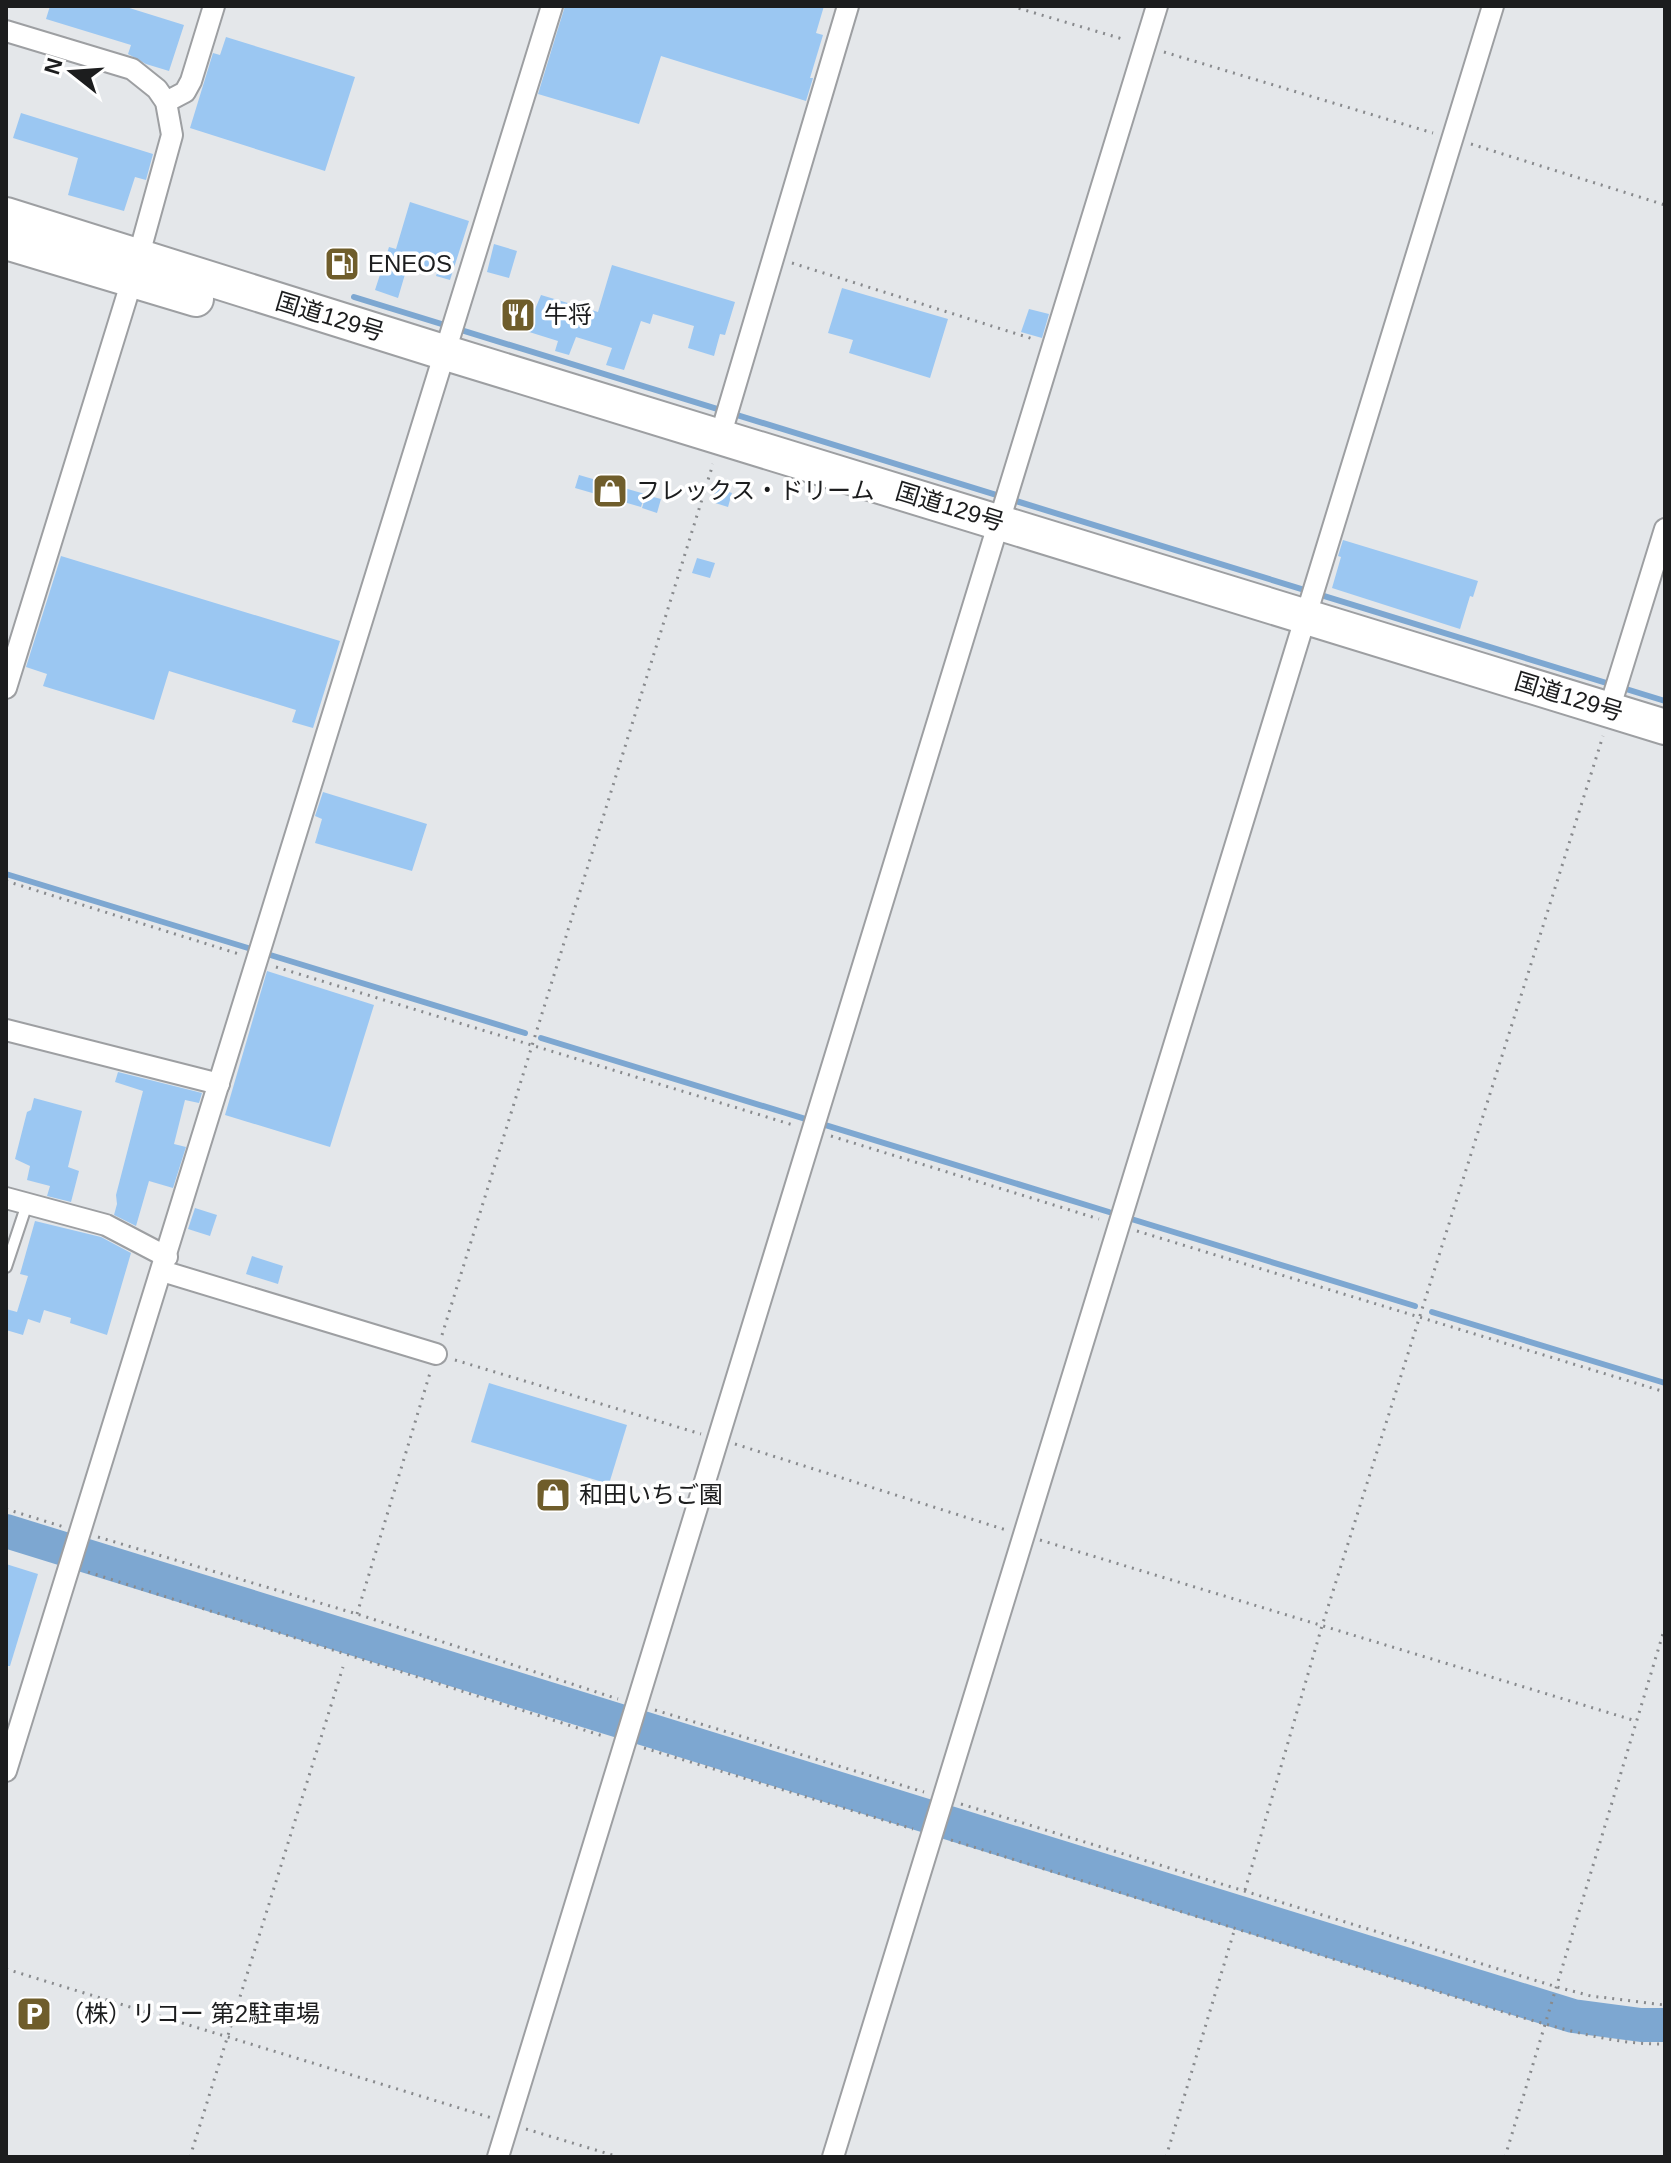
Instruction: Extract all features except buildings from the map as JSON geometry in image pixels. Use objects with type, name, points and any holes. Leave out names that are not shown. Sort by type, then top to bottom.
[{"type":"highway","name":"国道129号","points":[[6,215],[135,268]]},
{"type":"highway","name":"国道129号","points":[[6,242],[135,268],[446,344],[1612,703],[1665,727]]},
{"type":"highway","name":"国道129号","points":[[1612,703],[1665,750]]},
{"type":"street","points":[[166,102],[185,92],[191,81],[214,6]]},
{"type":"street","points":[[6,1771],[552,6]]},
{"type":"street","points":[[723,429],[848,6]]},
{"type":"street","points":[[498,2157],[1157,6]]},
{"type":"street","points":[[833,2157],[1493,6]]},
{"type":"street","points":[[6,31],[132,69],[157,89],[166,102],[171,122],[170,148],[6,688]]},
{"type":"street","points":[[1612,703],[1665,529]]},
{"type":"street","points":[[6,1030],[219,1084]]},
{"type":"street","points":[[6,1198],[106,1225],[164,1264],[436,1354]]},
{"type":"lane","points":[[6,1267],[27,1204]]},
{"type":"path","points":[[1011,6],[1665,205]]},
{"type":"path","points":[[773,257],[1053,345]]},
{"type":"path","points":[[357,1614],[723,429]]},
{"type":"path","points":[[1245,1890],[1322,1626],[1612,703]]},
{"type":"path","points":[[6,881],[256,961],[814,1124],[1118,1225],[1665,1392]]},
{"type":"path","points":[[6,1509],[79,1535],[357,1614],[636,1708],[1557,1987],[1591,1996],[1665,2005]]},
{"type":"path","points":[[70,1565],[1546,2024],[1574,2032],[1665,2044]]},
{"type":"path","points":[[1505,2157],[1665,1627]]},
{"type":"path","points":[[190,2157],[343,1667]]},
{"type":"path","points":[[1166,2157],[1235,1928]]},
{"type":"path","points":[[6,1969],[619,2157]]},
{"type":"waterway","points":[[354,297],[1665,701]]},
{"type":"waterway","points":[[6,874],[248,948]]},
{"type":"waterway","points":[[267,954],[525,1033]]},
{"type":"waterway","points":[[541,1038],[1109,1212]]},
{"type":"waterway","points":[[1128,1218],[1415,1306]]},
{"type":"waterway","points":[[1432,1312],[1665,1383]]},
{"type":"waterway","points":[[6,1531],[1573,2016],[1665,2025]]},
{"type":"place","name":"ENEOS","points":[[342,264]]},
{"type":"place","name":"牛将","points":[[518,315]]},
{"type":"place","name":"フレックス・ドリーム","points":[[610,491]]},
{"type":"place","name":"和田いちご園","points":[[553,1495]]},
{"type":"place","name":"（株）リコー 第2駐車場","points":[[34,2014]]}]
